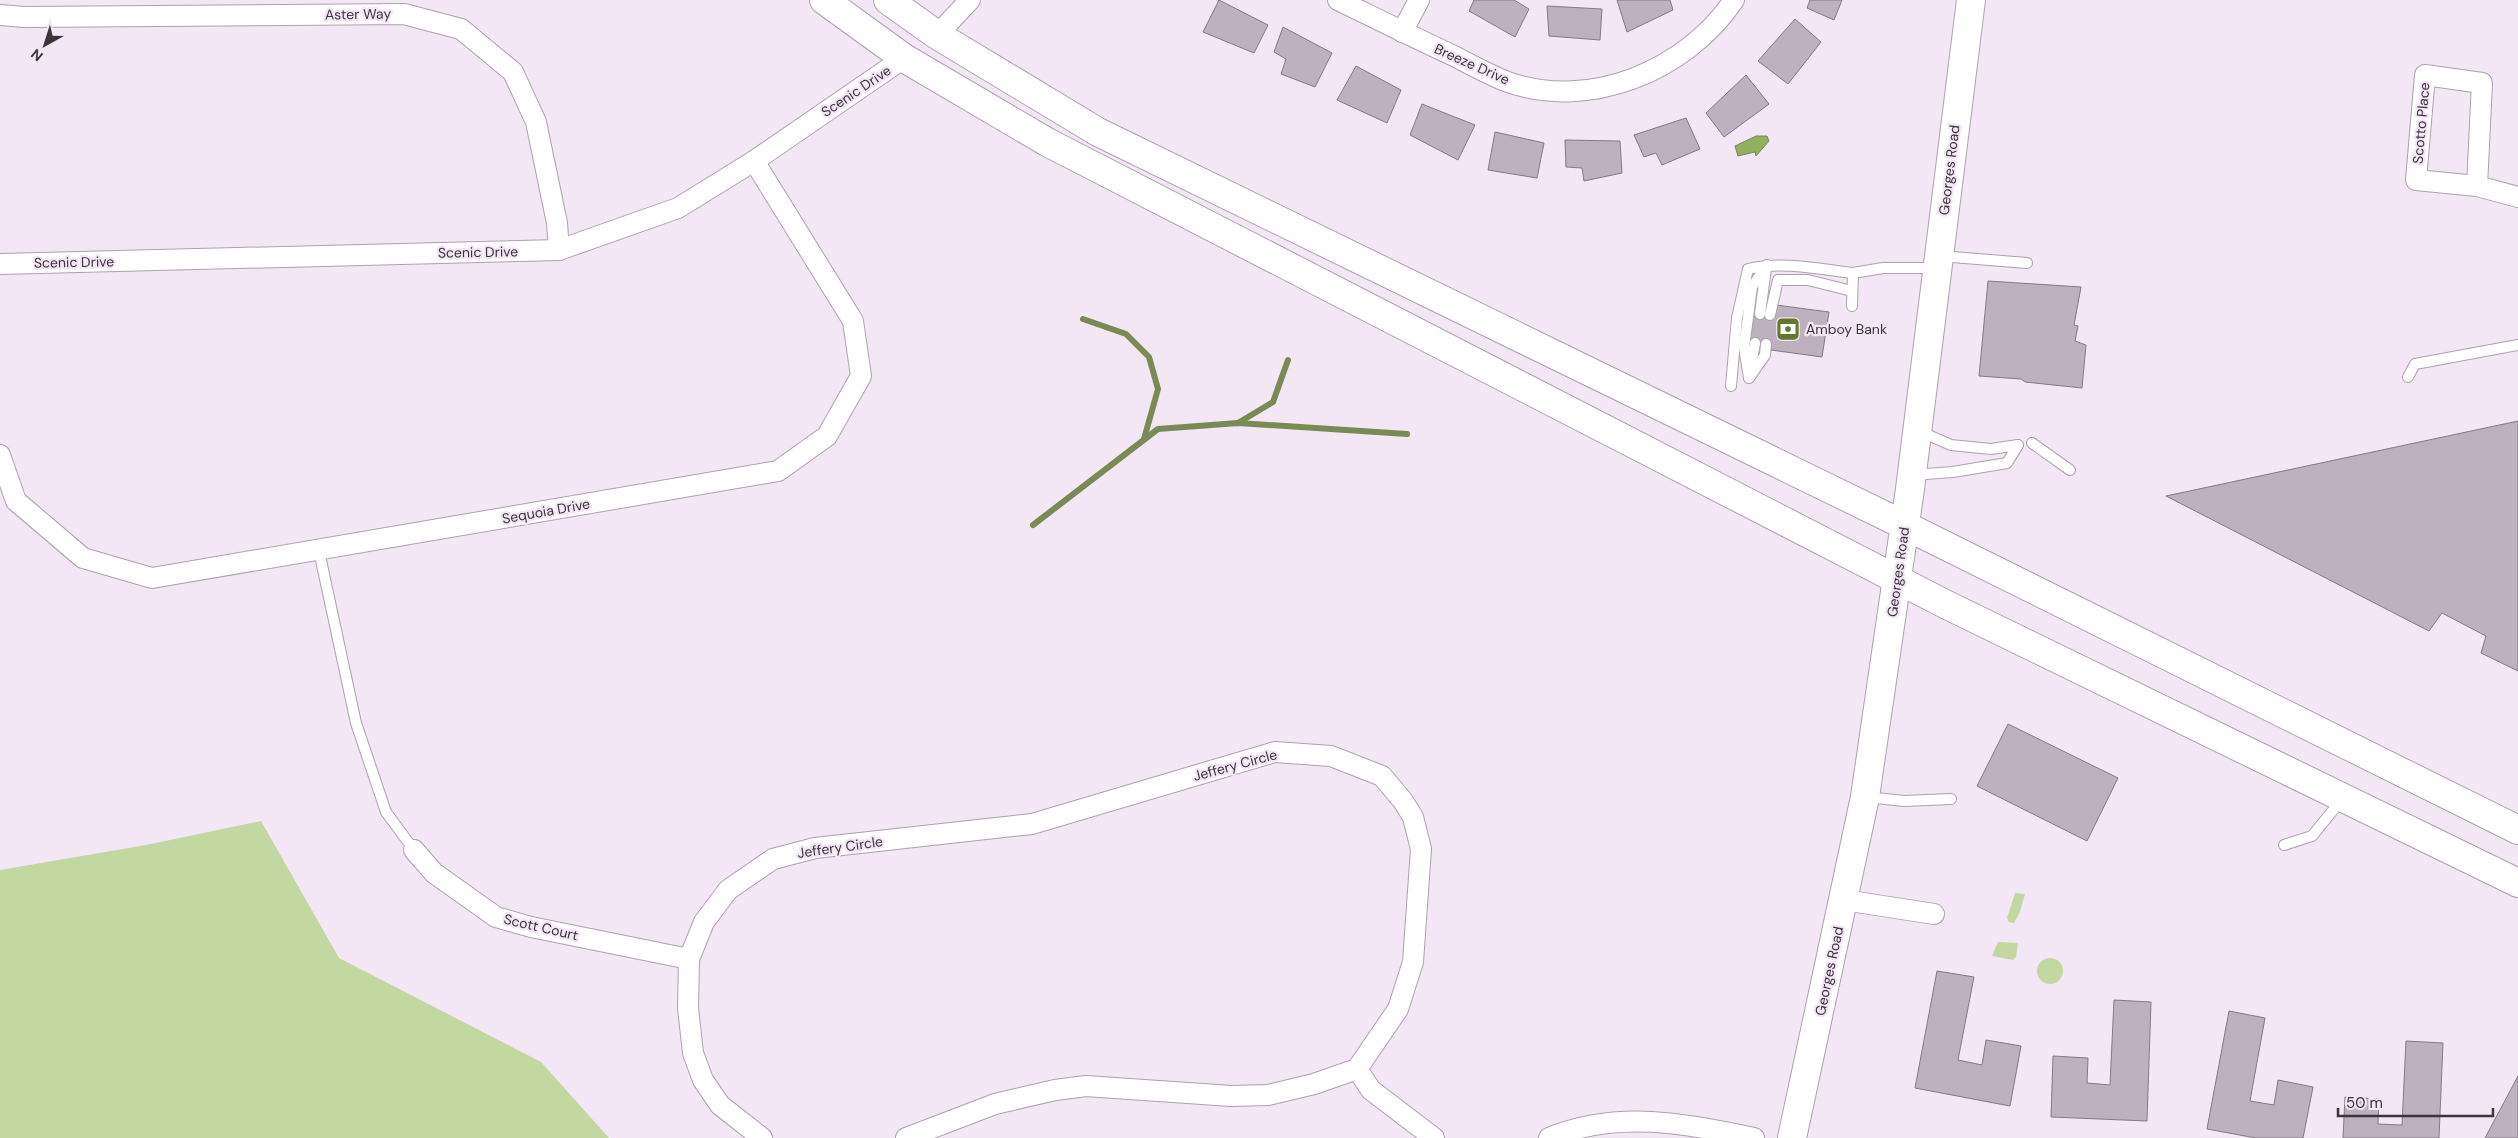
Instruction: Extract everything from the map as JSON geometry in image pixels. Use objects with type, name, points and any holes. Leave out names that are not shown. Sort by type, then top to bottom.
[{"type":"main road","points":[[824,0],[904,58],[1047,142],[1896,579],[2344,797],[2514,877]]},
{"type":"main road","points":[[888,0],[937,35],[1098,132],[1904,525],[2518,830]]},
{"type":"main road","name":"Georges Road","points":[[1792,1138],[1865,797],[1911,475],[1971,0]]},
{"type":"street","points":[[937,35],[970,0]]},
{"type":"street","name":"Breeze Drive","points":[[1338,0],[1506,81],[1548,90],[1595,90],[1654,71],[1689,49],[1726,12],[1734,0]]},
{"type":"street","points":[[1402,32],[1419,0]]},
{"type":"street","name":"Aster Way","points":[[0,15],[24,17],[404,14],[460,29],[513,72],[536,122],[557,223],[559,250]]},
{"type":"street","name":"Scenic Drive","points":[[0,264],[559,250],[678,208],[754,161],[904,58]]},
{"type":"street","name":"Scotto Place","points":[[2477,186],[2482,83],[2425,75],[2416,180],[2477,186],[2518,198]]},
{"type":"street","name":"Sequoia Drive","points":[[0,454],[16,501],[83,558],[152,578],[319,551],[778,471],[827,436],[861,376],[853,321],[754,161]]},
{"type":"street","name":"Jeffery Circle","points":[[762,1138],[720,1105],[703,1080],[693,1053],[688,1008],[689,959],[704,922],[728,890],[773,859],[815,848],[1032,824],[1275,752],[1331,756],[1382,776],[1413,817],[1421,849],[1413,962],[1398,1009],[1357,1069]]},
{"type":"street","name":"Scott Court","points":[[414,850],[434,873],[496,917],[531,927],[689,959]]},
{"type":"street","points":[[1844,900],[1934,914]]},
{"type":"street","points":[[906,1138],[994,1104],[1055,1090],[1086,1086],[1231,1096],[1268,1095],[1314,1084],[1357,1069],[1371,1090],[1434,1138]]},
{"type":"street","points":[[1549,1138],[1571,1129],[1637,1120],[1678,1123],[1754,1138]]},
{"type":"lane","points":[[1731,386],[1738,318],[1748,269],[1766,265],[1853,273],[1938,262],[2027,263]]},
{"type":"lane","points":[[1766,265],[1765,314],[1778,280],[1808,280],[1852,292]]},
{"type":"lane","points":[[1749,378],[1744,347],[1752,287],[1766,265]]},
{"type":"lane","points":[[1852,306],[1853,273]]},
{"type":"lane","points":[[1749,378],[1755,343]]},
{"type":"lane","points":[[1749,378],[1765,355],[1766,344]]},
{"type":"lane","points":[[2408,377],[2415,364],[2518,345]]},
{"type":"lane","points":[[1911,475],[1953,472],[2007,463],[2018,445],[1991,449],[1951,445],[1916,429]]},
{"type":"lane","points":[[2032,443],[2070,470]]},
{"type":"lane","points":[[319,551],[356,722],[386,812],[414,850]]},
{"type":"lane","points":[[1865,797],[1904,801],[1951,799]]},
{"type":"lane","points":[[2284,845],[2312,836],[2344,797]]},
{"type":"shaded area","points":[[1756,136],[1767,136],[1769,141],[1756,156],[1755,152],[1738,156],[1735,146]]},
{"type":"shaded area","points":[[261,821],[339,958],[541,1062],[609,1138],[0,1138],[0,870],[146,845]]},
{"type":"shaded area","points":[[2015,893],[2025,894],[2020,912],[2014,923],[2009,922],[2007,918]]},
{"type":"shaded area","points":[[1998,942],[2018,943],[2016,957],[2013,960],[1992,956]]},
{"type":"shaded area","points":[[2050,958],[2059,962],[2063,971],[2059,980],[2050,984],[2041,980],[2037,971],[2041,962]]},
{"type":"building","points":[[1219,0],[1268,25],[1254,53],[1203,32]]},
{"type":"building","points":[[1474,0],[1514,0],[1529,9],[1515,37],[1469,11]]},
{"type":"building","points":[[1617,0],[1670,0],[1673,10],[1627,32]]},
{"type":"building","points":[[1810,0],[1842,0],[1834,20],[1807,8]]},
{"type":"building","points":[[1547,6],[1602,9],[1600,40],[1549,36]]},
{"type":"building","points":[[1795,19],[1821,42],[1788,84],[1758,61]]},
{"type":"building","points":[[1283,27],[1332,53],[1315,87],[1281,74],[1286,59],[1274,52]]},
{"type":"building","points":[[1356,66],[1401,90],[1387,123],[1337,100]]},
{"type":"building","points":[[1746,75],[1769,104],[1724,137],[1706,113]]},
{"type":"building","points":[[1422,104],[1475,125],[1458,160],[1410,135]]},
{"type":"building","points":[[1686,118],[1700,149],[1662,165],[1656,153],[1644,157],[1634,135]]},
{"type":"building","points":[[1495,132],[1544,143],[1537,178],[1488,170]]},
{"type":"building","points":[[1565,140],[1620,141],[1622,173],[1584,181],[1582,168],[1566,167]]},
{"type":"building","points":[[1988,281],[2081,287],[2074,325],[2078,326],[2075,341],[2086,345],[2082,388],[2025,382],[2021,379],[1979,376]]},
{"type":"building","name":"Amboy Bank","points":[[1776,305],[1829,312],[1822,357],[1771,350],[1771,345],[1748,341],[1752,313],[1775,316]]},
{"type":"building","points":[[2518,421],[2518,671],[2481,653],[2486,636],[2442,613],[2429,631],[2166,496]]},
{"type":"building","points":[[2008,724],[2118,778],[2087,841],[1977,786]]},
{"type":"building","points":[[1937,971],[1974,977],[1958,1060],[1982,1065],[1986,1040],[2021,1046],[2010,1106],[1915,1088]]},
{"type":"building","points":[[2114,1000],[2151,1002],[2147,1121],[2051,1117],[2053,1056],[2088,1058],[2087,1083],[2110,1085]]},
{"type":"building","points":[[2229,1011],[2265,1018],[2250,1101],[2274,1105],[2278,1080],[2313,1087],[2303,1138],[2256,1138],[2207,1129]]},
{"type":"building","points":[[2406,1041],[2443,1043],[2439,1138],[2343,1138],[2345,1097],[2379,1099],[2378,1124],[2402,1125]]},
{"type":"building","points":[[2518,1076],[2518,1138],[2485,1138]]},
{"type":"waterway","points":[[1083,319],[1126,334],[1149,357],[1158,389],[1144,439]]},
{"type":"waterway","points":[[1238,423],[1273,402],[1288,360]]},
{"type":"waterway","points":[[1033,525],[1158,429],[1238,423],[1407,434]]},
{"type":"place","name":"Amboy Bank","points":[[1788,329]]}]
